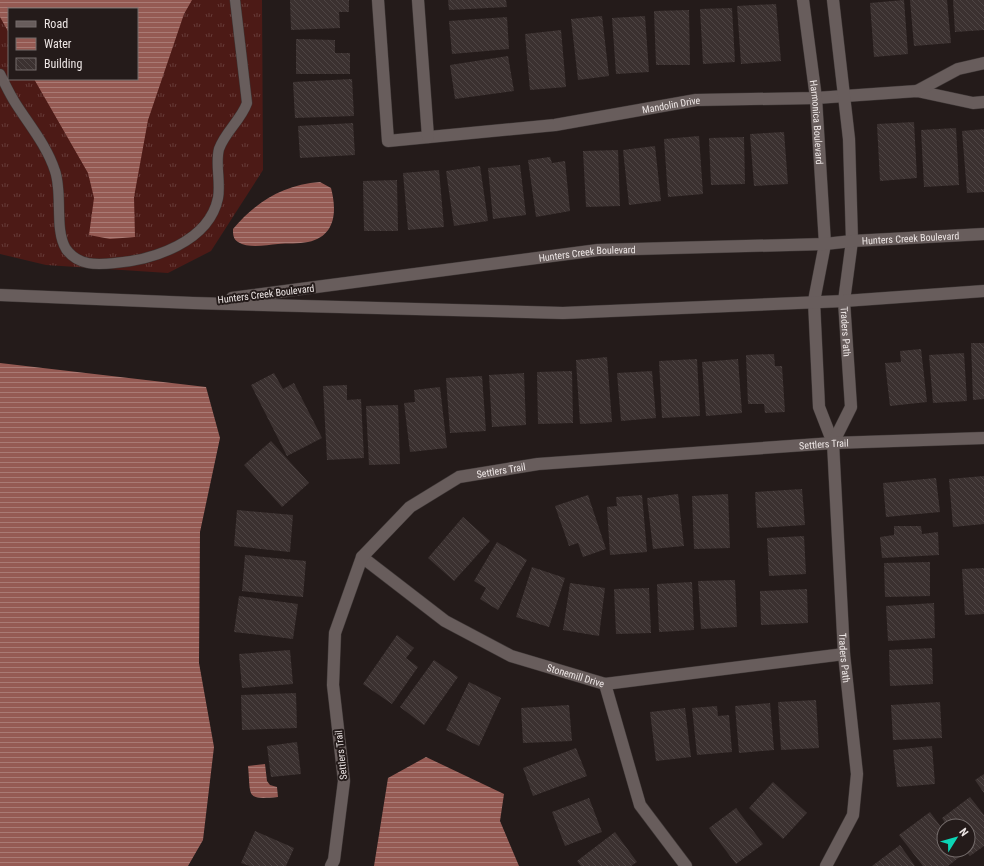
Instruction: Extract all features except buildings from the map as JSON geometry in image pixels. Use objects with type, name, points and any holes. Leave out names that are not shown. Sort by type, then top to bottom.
[{"type":"street","name":"Mandolin Drive","points":[[379,0],[388,141],[555,124],[696,100],[816,98],[917,90],[973,103],[984,102]]},
{"type":"street","points":[[418,0],[428,137]]},
{"type":"street","name":"Harmonica Boulevard","points":[[803,0],[816,98],[825,244]]},
{"type":"street","points":[[833,0],[849,139],[852,241]]},
{"type":"street","name":"Mandolin Drive","points":[[917,90],[958,69],[984,63]]},
{"type":"street","name":"Hunters Creek Boulevard","points":[[193,303],[598,250],[825,244],[852,241],[984,234]]},
{"type":"street","name":"Traders Path","points":[[833,443],[851,407],[844,301],[852,241]]},
{"type":"street","name":"Traders Path","points":[[825,244],[814,301],[819,407],[833,443],[844,654],[857,774],[853,815],[826,866]]},
{"type":"street","name":"Hunters Creek Boulevard","points":[[0,295],[193,303],[563,313],[814,301],[844,301],[984,291]]},
{"type":"street","name":"Settlers Trail","points":[[331,866],[334,860],[344,781],[333,685],[335,633],[362,557],[410,507],[459,478],[538,464],[833,443],[984,438]]},
{"type":"street","name":"Stonemill Drive","points":[[362,557],[451,625],[511,656],[605,684],[844,654]]},
{"type":"street","points":[[605,684],[640,805],[686,866]]},
{"type":"lane","points":[[0,74],[15,103],[39,137],[56,172],[60,199],[62,236],[66,248],[76,258],[88,264],[131,262],[148,258],[167,250],[195,234],[213,211],[218,197],[219,151],[223,142],[243,114],[247,103],[235,0]]},
{"type":"green space","points":[[0,0],[262,0],[263,170],[211,251],[168,273],[46,265],[0,254]]},
{"type":"water","points":[[0,0],[192,0],[184,14],[148,120],[134,197],[135,237],[110,239],[89,235],[94,198],[88,173],[35,80],[138,80],[138,8],[8,8],[8,31],[0,17]]},
{"type":"water","points":[[320,182],[331,188],[334,214],[329,228],[317,239],[304,243],[258,246],[242,244],[235,239],[233,229],[242,219],[261,203],[272,196],[294,187]]},
{"type":"water","points":[[0,363],[206,387],[220,438],[200,532],[199,663],[214,747],[203,840],[188,866],[0,866]]},
{"type":"water","points":[[426,757],[504,794],[500,821],[519,866],[374,866],[388,778]]},
{"type":"water","points":[[265,764],[267,781],[270,785],[277,787],[278,797],[255,797],[250,790],[248,766]]}]
